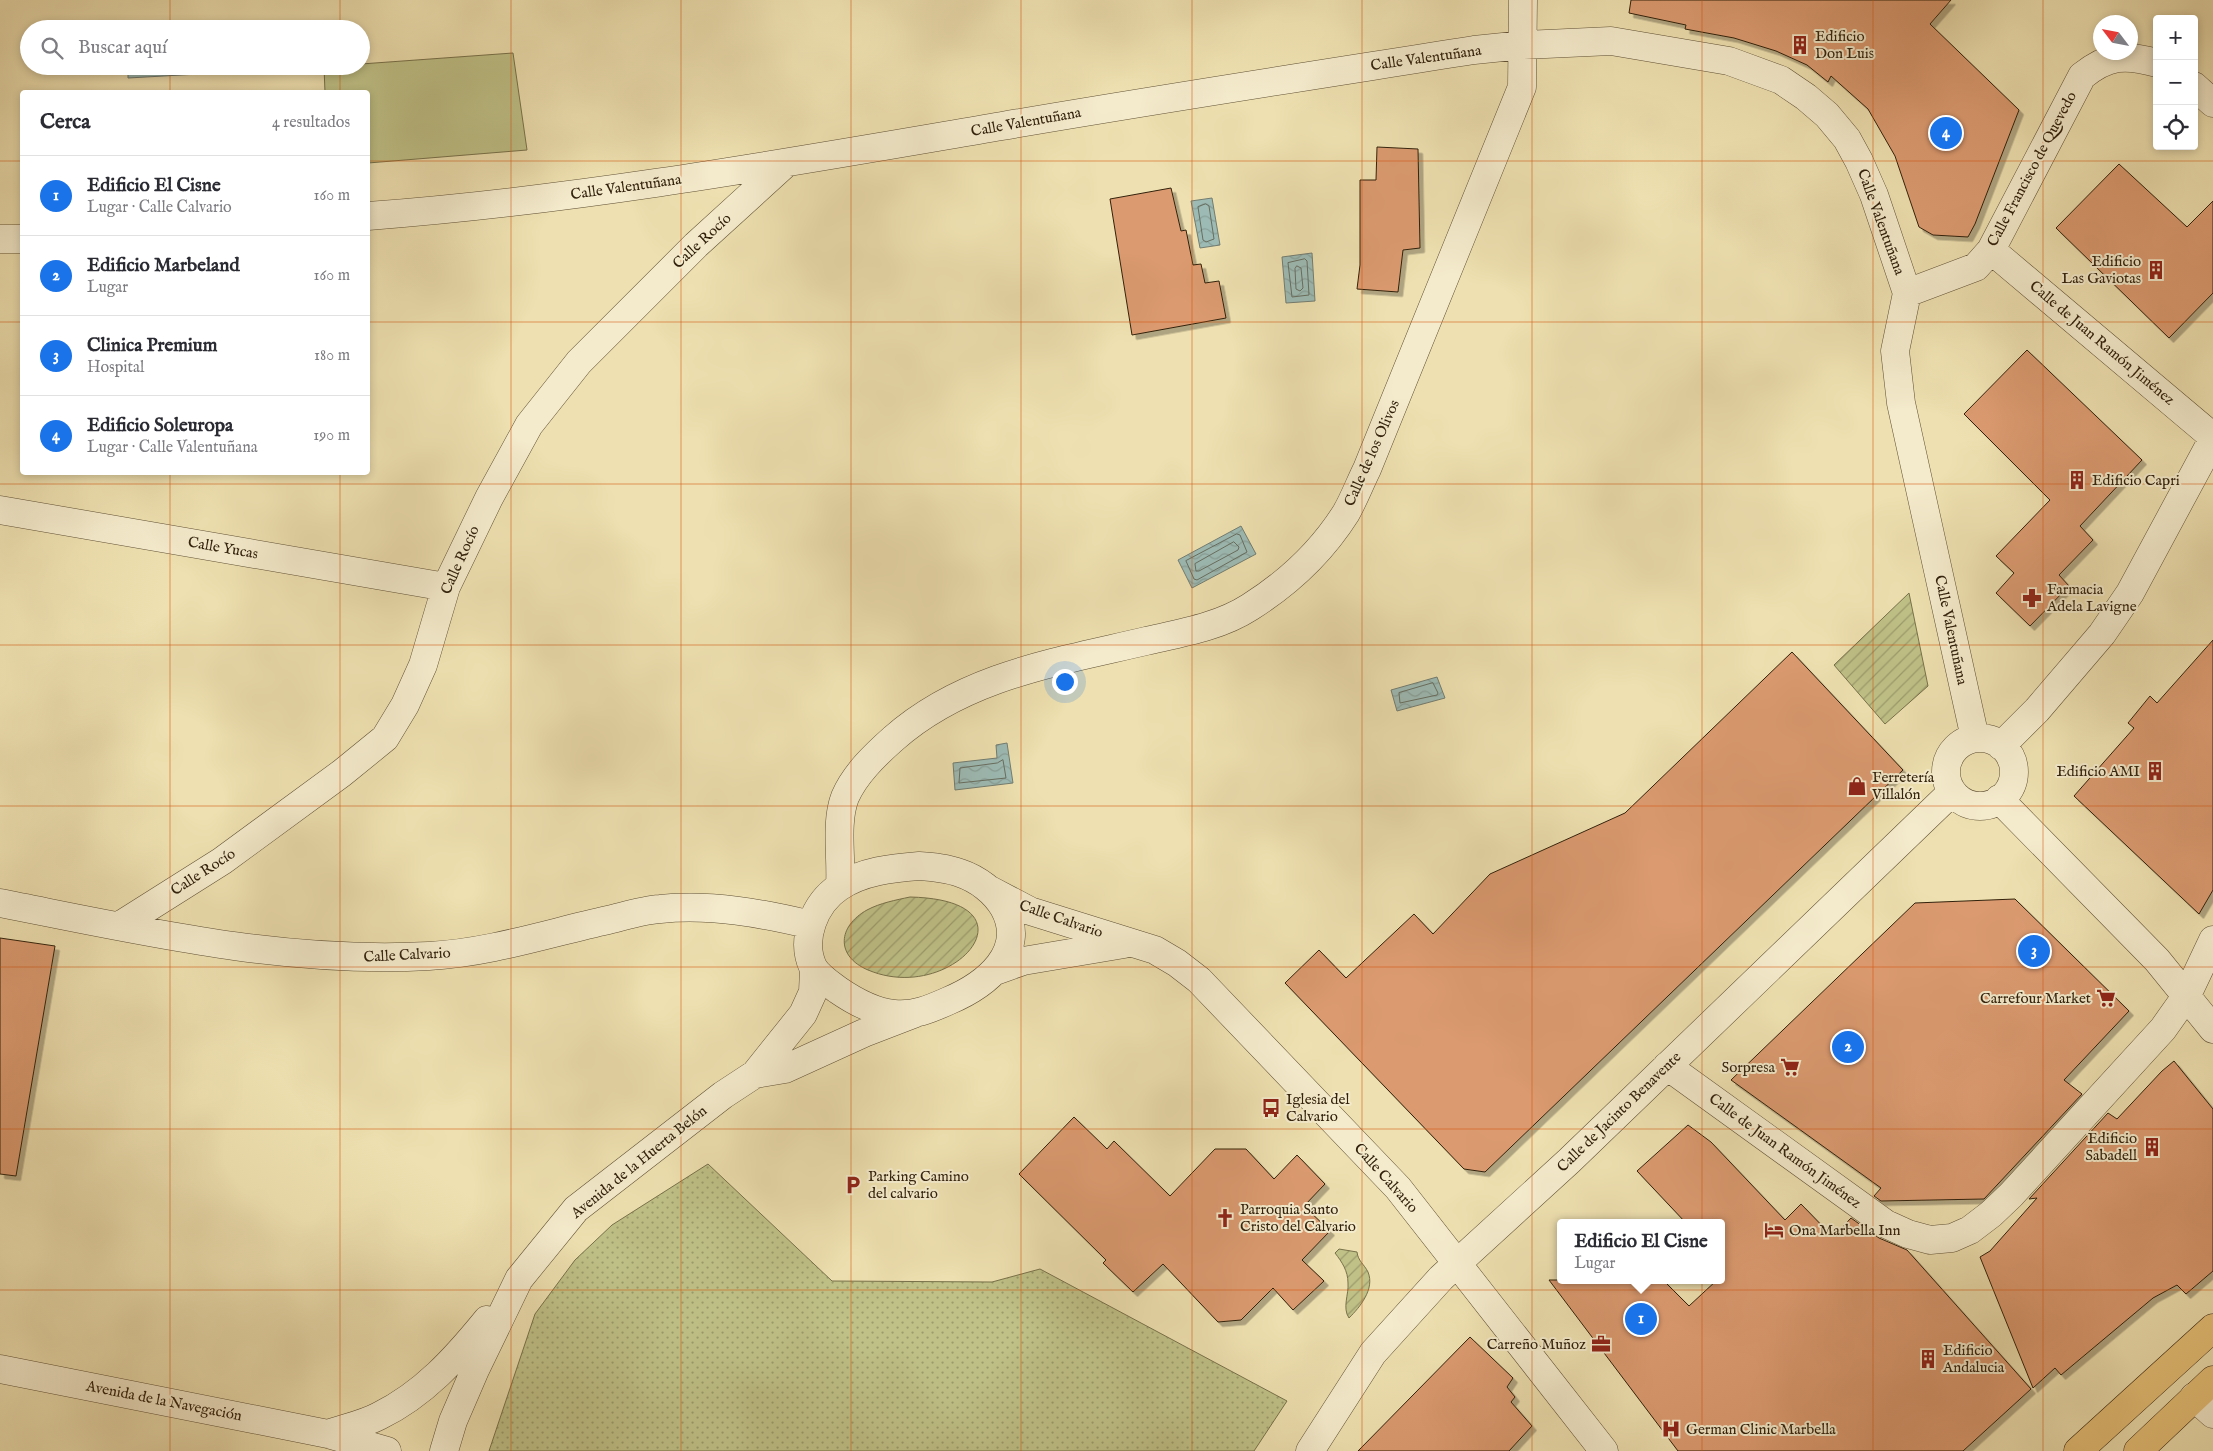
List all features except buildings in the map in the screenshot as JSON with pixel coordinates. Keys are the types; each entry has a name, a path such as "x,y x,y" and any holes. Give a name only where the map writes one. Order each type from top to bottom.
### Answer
{"main road":[{"path":"2078,1451 2213,1328"},
{"path":"2138,1451 2207,1397"}],"street":[{"name":"Calle de los Olivos","path":"840,886 842,811 845,798 852,783 876,754 905,728 972,687 1015,672 1211,626 1248,608 1289,579 1321,547 1346,512 1367,469 1522,87 1523,0"},
{"name":"Calle Valentuñana","path":"370,216 473,208 673,182 1160,98 1474,50 1523,45 1611,42 1729,61 1781,80 1827,115 1847,139 1874,195 1907,292 1895,351 1901,403 1975,738"},
{"name":"Calle Francisco de Quevedo","path":"1907,292 1976,267 1990,250 2082,76 2098,63 2118,58 2153,62"},
{"path":"2198,90 2213,103"},
{"name":"Calle Rocío","path":"119,926 222,861 342,773 385,738 405,705 423,665 446,587 489,498 528,425 579,362 689,252 786,163"},
{"path":"0,239 20,239"},
{"name":"Calle de Juan Ramón Jiménez","path":"1990,250 2213,438"},
{"path":"2002,746 2037,710 2106,627 2130,593 2213,438"},
{"name":"Calle Yucas","path":"0,510 446,587"},
{"path":"1975,738 1993,740 2002,746 2013,764 2011,786 1999,799 1987,805 1978,806 1960,800 1952,792 1947,781 1948,758 1954,748 1975,738"},
{"name":"Calle de Jacinto Benavente","path":"1310,1451 1373,1353 1441,1278 1569,1161 1952,792"},
{"path":"1999,799 2157,960 2213,1029"},
{"path":"919,866 960,873 990,890 1001,903 1012,923 1012,938 1006,955 995,971 958,997 916,1014 893,1014 864,1005 846,995 814,969 809,943 811,925 822,904 840,886 876,872 919,866"},
{"name":"Calle Calvario","path":"990,890 1030,911 1155,950 1177,963 1216,995 1301,1088 1398,1188 1458,1262 1604,1451"},
{"name":"Calle Calvario","path":"0,903 251,950 377,959 468,952 659,909 721,908 754,911 811,925"},
{"name":"Calle de Juan Ramón Jiménez","path":"1667,1066 1886,1224 1908,1234 1930,1240 1952,1238 1970,1230 2011,1195 2155,1038 2187,995 2213,940"},
{"name":"Calle Calvario","path":"995,971 1031,959 1133,943"},
{"name":"Avenida de la Huerta Belón","path":"444,1451 453,1421 475,1370 519,1280 576,1209 723,1095 755,1074 803,1014 813,992 814,969"},
{"name":"Avenida de la Huerta Belón","path":"755,1074 785,1069 864,1033 916,1014"},
{"name":"Avenida de la Navegación","path":"328,1434 378,1417 407,1401 461,1352 519,1280"},
{"name":"Avenida de la Navegación","path":"0,1369 328,1434 387,1451"}],"green space":[{"path":"513,53 527,150 370,163 370,90 325,90 324,75 370,75 370,63"},
{"path":"1909,593 1928,686 1885,724 1834,665"},
{"path":"910,897 950,902 972,915 978,931 971,948 954,964 929,974 900,977 868,970 857,964 850,957 844,941 850,924 867,910 888,902"},
{"path":"708,1164 832,1281 992,1282 1040,1269 1287,1401 1254,1451 489,1451 535,1314 575,1260 612,1225"},
{"path":"1339,1249 1357,1252 1370,1278 1370,1285 1365,1297 1358,1309 1349,1318 1346,1310 1348,1279 1342,1263 1335,1253"}],"water":[{"path":"128,75 181,75 128,78"},
{"path":"1212,198 1220,245 1200,248 1191,201"},
{"path":"1312,253 1315,301 1286,303 1282,257"},
{"path":"1241,526 1256,554 1192,588 1178,560"},
{"path":"1437,677 1445,698 1397,711 1391,690"},
{"path":"1007,743 1013,783 955,790 953,763 997,758 996,745"}],"place":[{"name":"Edificio Don Luis","path":"1800,45"},
{"name":"Edificio Soleuropa","path":"1946,133"},
{"name":"Edificio Las Gaviotas","path":"2156,270"},
{"name":"Edificio Capri","path":"2077,480"},
{"name":"Farmacia Adela Lavigne","path":"2032,598"},
{"name":"Edificio AMI","path":"2155,771"},
{"name":"Ferretería Villalón","path":"1857,786"},
{"name":"Clinica Premium","path":"2034,951"},
{"name":"Carrefour Market","path":"2106,998"},
{"name":"Edificio Marbeland","path":"1848,1047"},
{"name":"Sorpresa","path":"1790,1067"},
{"name":"Iglesia del Calvario","path":"1271,1108"},
{"name":"Edificio Sabadell","path":"2152,1147"},
{"name":"Parking Camino del calvario","path":"853,1185"},
{"name":"Parroquia Santo Cristo del Calvario","path":"1225,1218"},
{"name":"Ona Marbella Inn","path":"1774,1230"},
{"name":"Edificio El Cisne","path":"1641,1319"},
{"name":"Carreño Muñoz","path":"1601,1344"},
{"name":"Edificio Andalucia","path":"1928,1359"},
{"name":"German Clinic Marbella","path":"1671,1429"}]}
